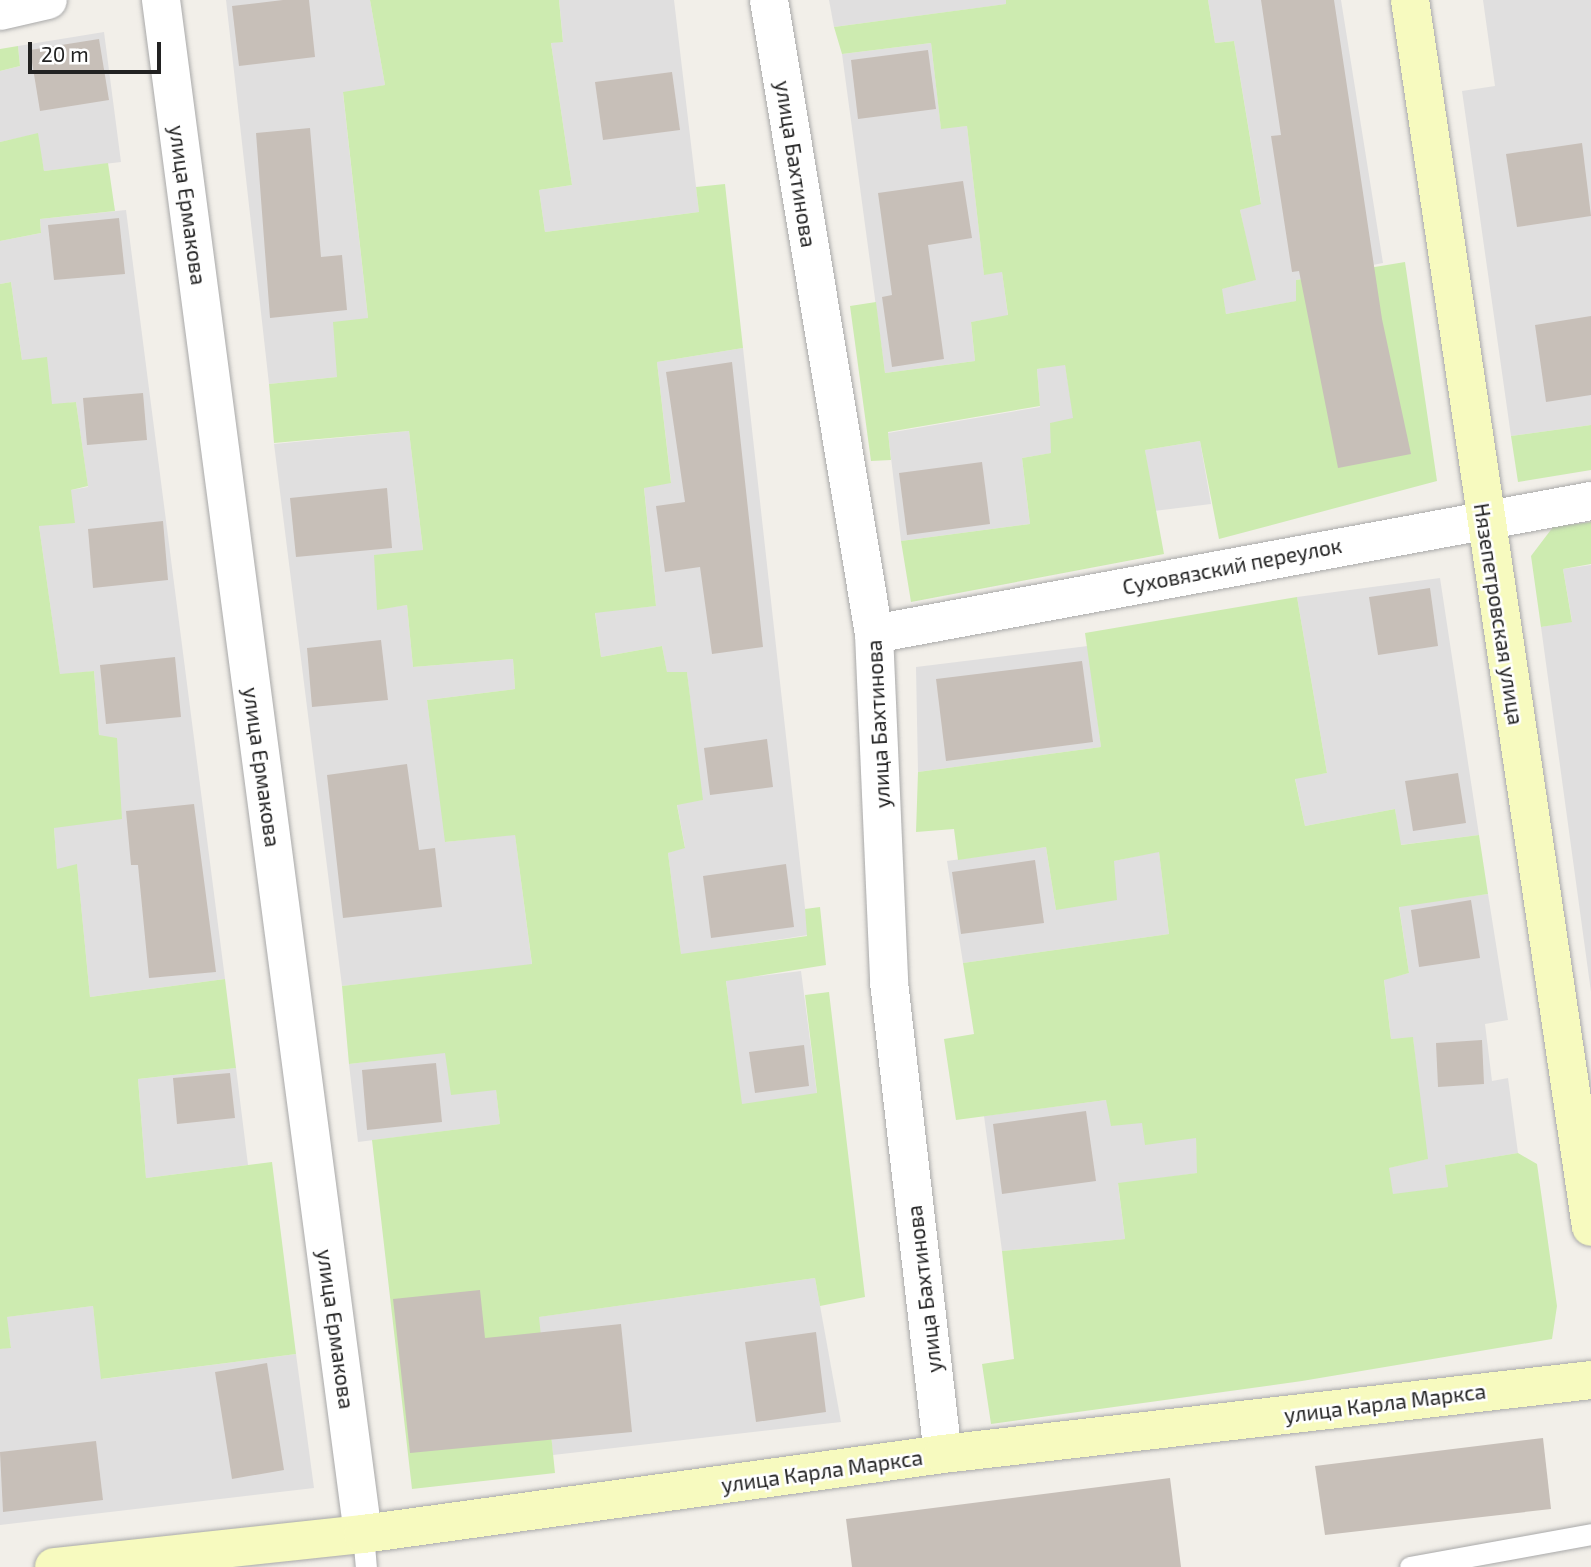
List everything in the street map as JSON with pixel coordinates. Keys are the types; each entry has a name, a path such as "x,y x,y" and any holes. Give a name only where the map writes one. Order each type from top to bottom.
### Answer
{"street":[{"path":"0,11 48,0"},
{"name":"улица Ермакова","path":"161,0 365,1551"},
{"name":"улица Бахтинова","path":"769,0 874,634 889,982 943,1454"},
{"name":"Нязепетровская улица","path":"1410,0 1484,518 1586,1161 1591,1227"},
{"name":"Суховязский переулок","path":"874,634 1484,518 1591,501"},
{"name":"улица Карла Маркса","path":"54,1567 365,1551 943,1454 1591,1380"}],"lane":[{"path":"1410,1567 1591,1534"}],"shaded area":[{"path":"226,0 370,0 385,85 343,93 368,318 337,377 269,384"},
{"path":"559,0 674,0 699,212 545,232 539,190 572,185 551,43 563,41"},
{"path":"829,0 1006,0 1007,4 834,27"},
{"path":"1208,0 1341,0 1383,263 1296,280 1297,301 1226,314 1221,289 1255,280 1240,210 1261,203 1234,41 1215,43"},
{"path":"1483,0 1591,0 1591,425 1511,436 1462,91 1495,86"},
{"path":"104,32 121,162 44,171 37,134 0,142 0,71 20,66 18,46"},
{"path":"931,43 941,128 967,126 984,274 1002,271 1008,316 971,322 975,361 885,373 842,54"},
{"path":"126,210 225,979 90,997 77,865 57,870 54,828 99,735 94,671 60,675 39,526 71,490 88,487 76,402 52,405 22,360 11,282 0,284 0,241 41,233 40,219"},
{"path":"743,348 808,935 681,955 668,853 685,847 677,804 702,800 687,672 667,673 662,646 601,657 595,612 656,606 644,487 671,482 657,362"},
{"path":"1065,364 1074,419 1052,453 1022,458 1030,524 901,541 888,433 1040,407 1037,369"},
{"path":"409,431 423,550 377,609 407,605 413,667 513,659 515,689 427,700 446,842 515,834 532,965 342,986 274,444"},
{"path":"1200,441 1211,504 1154,511 1145,450"},
{"path":"1591,565 1591,992 1541,627 1572,621 1563,569"},
{"path":"1440,578 1479,835 1400,845 1395,809 1305,826 1295,778 1327,773 1297,597"},
{"path":"1088,646 1101,747 918,772 916,667"},
{"path":"1046,847 1056,910 1114,861 1159,851 1169,934 963,963 947,861"},
{"path":"1488,894 1508,1020 1485,1024 1492,1081 1508,1078 1518,1153 1446,1165 1448,1187 1393,1195 1388,1168 1427,1159 1413,1038 1391,1039 1384,979 1409,973 1399,906"},
{"path":"801,971 817,1094 741,1105 726,980"},
{"path":"445,1052 496,1089 500,1124 358,1142 349,1064"},
{"path":"236,1068 248,1165 146,1178 138,1079"},
{"path":"1106,1100 1142,1123 1196,1138 1198,1173 1118,1184 1125,1239 1002,1251 984,1116"},
{"path":"815,1278 841,1422 553,1455 538,1317"},
{"path":"93,1306 102,1379 296,1354 314,1488 0,1525 0,1349 11,1347 6,1317"}],"green space":[{"path":"370,0 559,0 563,42 551,43 572,185 539,190 545,232 699,212 696,187 725,184 743,348 657,362 671,483 644,488 656,606 595,613 601,657 662,646 667,672 687,672 703,800 677,805 685,848 668,853 681,954 807,936 805,909 820,907 826,965 726,981 742,1104 817,1093 805,995 829,992 865,1297 820,1306 815,1278 539,1317 555,1473 412,1489 372,1140 500,1124 496,1090 451,1095 445,1053 349,1064 342,986 532,964 515,835 445,842 427,700 515,689 513,659 413,667 407,605 377,610 374,555 423,550 409,431 274,443 269,384 337,377 333,322 368,318 343,92 385,85"},
{"path":"1006,0 1208,0 1215,43 1234,41 1261,204 1240,210 1256,280 1222,289 1226,314 1296,301 1296,280 1405,262 1437,481 1219,539 1200,441 1145,450 1164,554 911,602 901,541 1030,524 1022,458 1051,453 1050,423 1073,418 1065,365 1037,369 1040,406 888,432 891,460 871,461 850,306 876,302 885,373 975,361 971,322 1008,315 1002,272 984,275 967,126 941,129 931,43 842,54 834,27 1006,4"},
{"path":"18,46 20,66 0,71 0,49"},
{"path":"38,133 44,171 108,163 115,211 40,219 41,233 0,241 0,142"},
{"path":"11,282 22,360 47,357 52,404 76,402 88,486 71,490 75,523 39,526 60,674 94,671 99,735 117,738 122,819 54,828 57,869 77,864 90,997 225,979 236,1068 138,1079 146,1178 272,1162 296,1354 101,1379 93,1306 7,1317 11,1348 0,1349 0,284"},
{"path":"1591,425 1591,470 1518,482 1511,436"},
{"path":"1591,522 1591,564 1563,569 1572,622 1541,627 1531,556 1553,527"},
{"path":"1297,597 1327,773 1295,779 1305,826 1395,809 1401,845 1479,835 1488,894 1399,907 1409,973 1384,980 1391,1039 1413,1037 1428,1159 1389,1168 1393,1194 1448,1187 1445,1165 1518,1153 1537,1164 1557,1306 1552,1339 1302,1381 991,1424 982,1364 1014,1359 1002,1251 1125,1239 1118,1183 1197,1173 1196,1138 1145,1145 1142,1123 1111,1126 1106,1100 956,1120 944,1039 974,1034 963,963 1169,934 1159,852 1114,861 1117,900 1056,910 1046,847 958,860 954,829 916,832 918,772 1101,747 1085,633"}],"building":[{"path":"309,0 315,57 239,66 232,6"},
{"path":"1261,0 1334,0 1382,319 1411,454 1338,468 1299,271 1292,272 1271,136 1281,135"},
{"path":"99,39 109,100 40,111 30,50"},
{"path":"928,50 936,109 858,119 851,60"},
{"path":"672,72 680,130 603,140 595,82"},
{"path":"310,128 321,257 342,255 347,310 270,318 256,133"},
{"path":"1582,143 1591,216 1517,227 1506,154"},
{"path":"963,181 972,238 928,245 944,359 892,367 882,297 892,295 878,193"},
{"path":"119,218 125,274 54,280 48,225"},
{"path":"1591,316 1591,395 1546,402 1535,325"},
{"path":"732,362 763,647 712,654 700,567 665,572 656,506 685,502 666,372"},
{"path":"143,393 147,440 87,445 83,398"},
{"path":"982,462 990,524 907,535 899,473"},
{"path":"387,488 392,548 296,557 290,498"},
{"path":"163,521 168,580 93,588 88,529"},
{"path":"1430,588 1438,646 1378,655 1369,597"},
{"path":"381,640 388,700 312,707 307,648"},
{"path":"175,657 181,717 106,724 100,665"},
{"path":"1082,661 1093,742 946,761 936,679"},
{"path":"767,739 773,787 710,795 704,748"},
{"path":"407,764 419,850 435,848 442,907 343,918 327,775"},
{"path":"1458,773 1466,823 1413,831 1405,781"},
{"path":"194,804 216,972 149,978 138,865 131,865 126,811"},
{"path":"1035,860 1044,923 961,934 952,872"},
{"path":"786,864 794,927 711,938 703,876"},
{"path":"1471,900 1480,958 1419,967 1411,910"},
{"path":"1482,1040 1484,1084 1438,1087 1436,1043"},
{"path":"804,1045 809,1086 755,1093 749,1052"},
{"path":"436,1063 442,1122 367,1130 362,1070"},
{"path":"230,1073 235,1118 177,1124 173,1078"},
{"path":"1086,1111 1096,1181 1002,1194 993,1124"},
{"path":"480,1290 485,1338 621,1324 632,1432 410,1453 393,1299"},
{"path":"816,1332 826,1412 756,1422 745,1342"},
{"path":"267,1363 284,1470 232,1479 215,1372"},
{"path":"1543,1438 1551,1509 1325,1535 1315,1466"},
{"path":"96,1441 103,1500 3,1512 0,1452"},
{"path":"1170,1478 1181,1567 852,1567 846,1519"}]}
